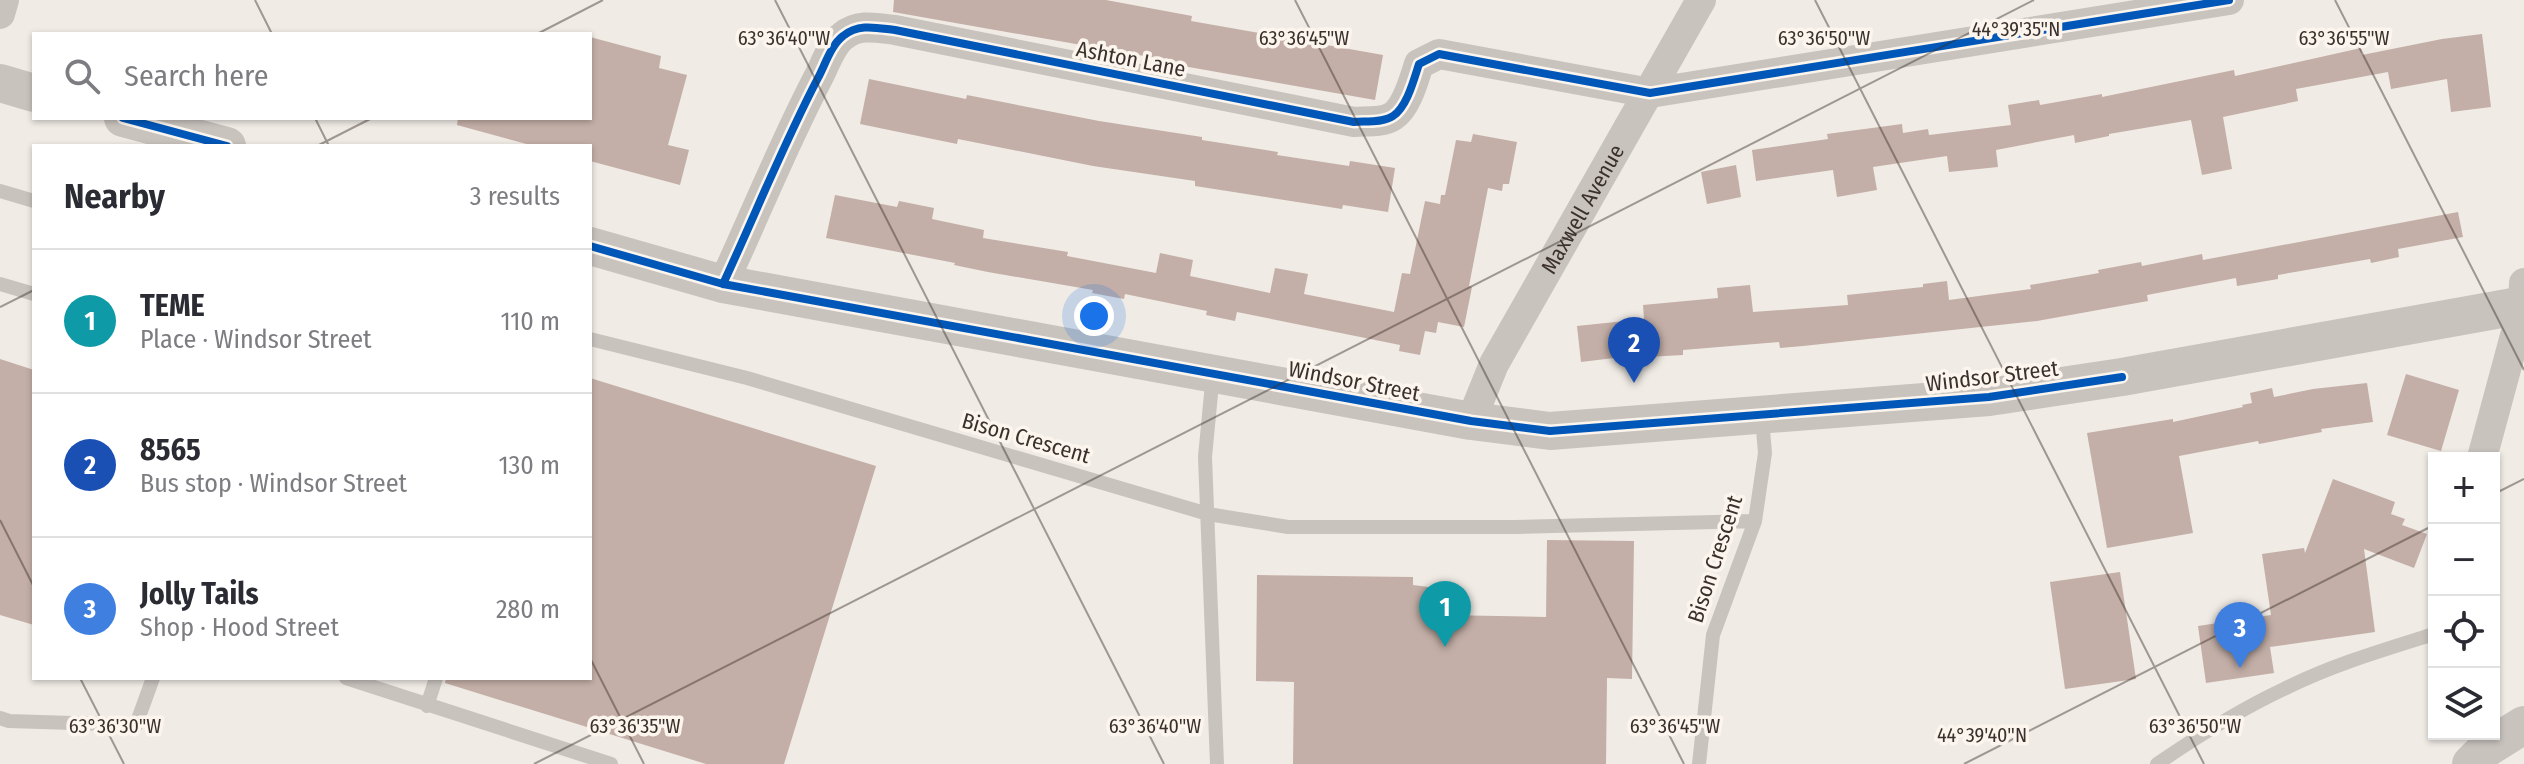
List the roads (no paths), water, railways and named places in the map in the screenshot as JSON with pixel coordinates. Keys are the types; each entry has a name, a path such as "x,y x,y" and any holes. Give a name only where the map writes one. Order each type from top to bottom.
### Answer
{"street":[{"path":"0,14 4,0"},
{"name":"Maxwell Avenue","path":"1471,421 1494,364 1701,0"},
{"path":"1650,93 2229,0"},
{"name":"Ashton Lane","path":"723,284 829,57 839,39 851,30 866,26 1354,122 1393,116 1408,96 1419,64 1439,54 1650,93"},
{"path":"0,83 32,92"},
{"path":"130,120 220,144"},
{"name":"Windsor Street","path":"592,247 723,284 1471,421 1550,431 1989,397 2122,377 2524,298"},
{"path":"2484,452 2524,298"},
{"path":"2478,749 2524,725"}],"lane":[{"path":"0,191 32,200"},
{"path":"0,284 32,293"},
{"name":"Bison Crescent","path":"592,339 747,378 1208,514 1288,527 1515,527 1755,521"},
{"path":"1213,373 1205,457 1217,764"},
{"name":"Bison Crescent","path":"1699,764 1713,635 1755,521 1765,453 1761,416"},
{"path":"2157,764 2205,731 2285,688 2428,636"},
{"path":"0,718 9,721 136,725 152,680"},
{"path":"352,680 611,764"},
{"path":"427,706 435,680"}],"place":[{"name":"8565","path":"1634,383"},
{"name":"TEME","path":"1445,647"},
{"name":"Jolly Tails","path":"2240,668"}]}
